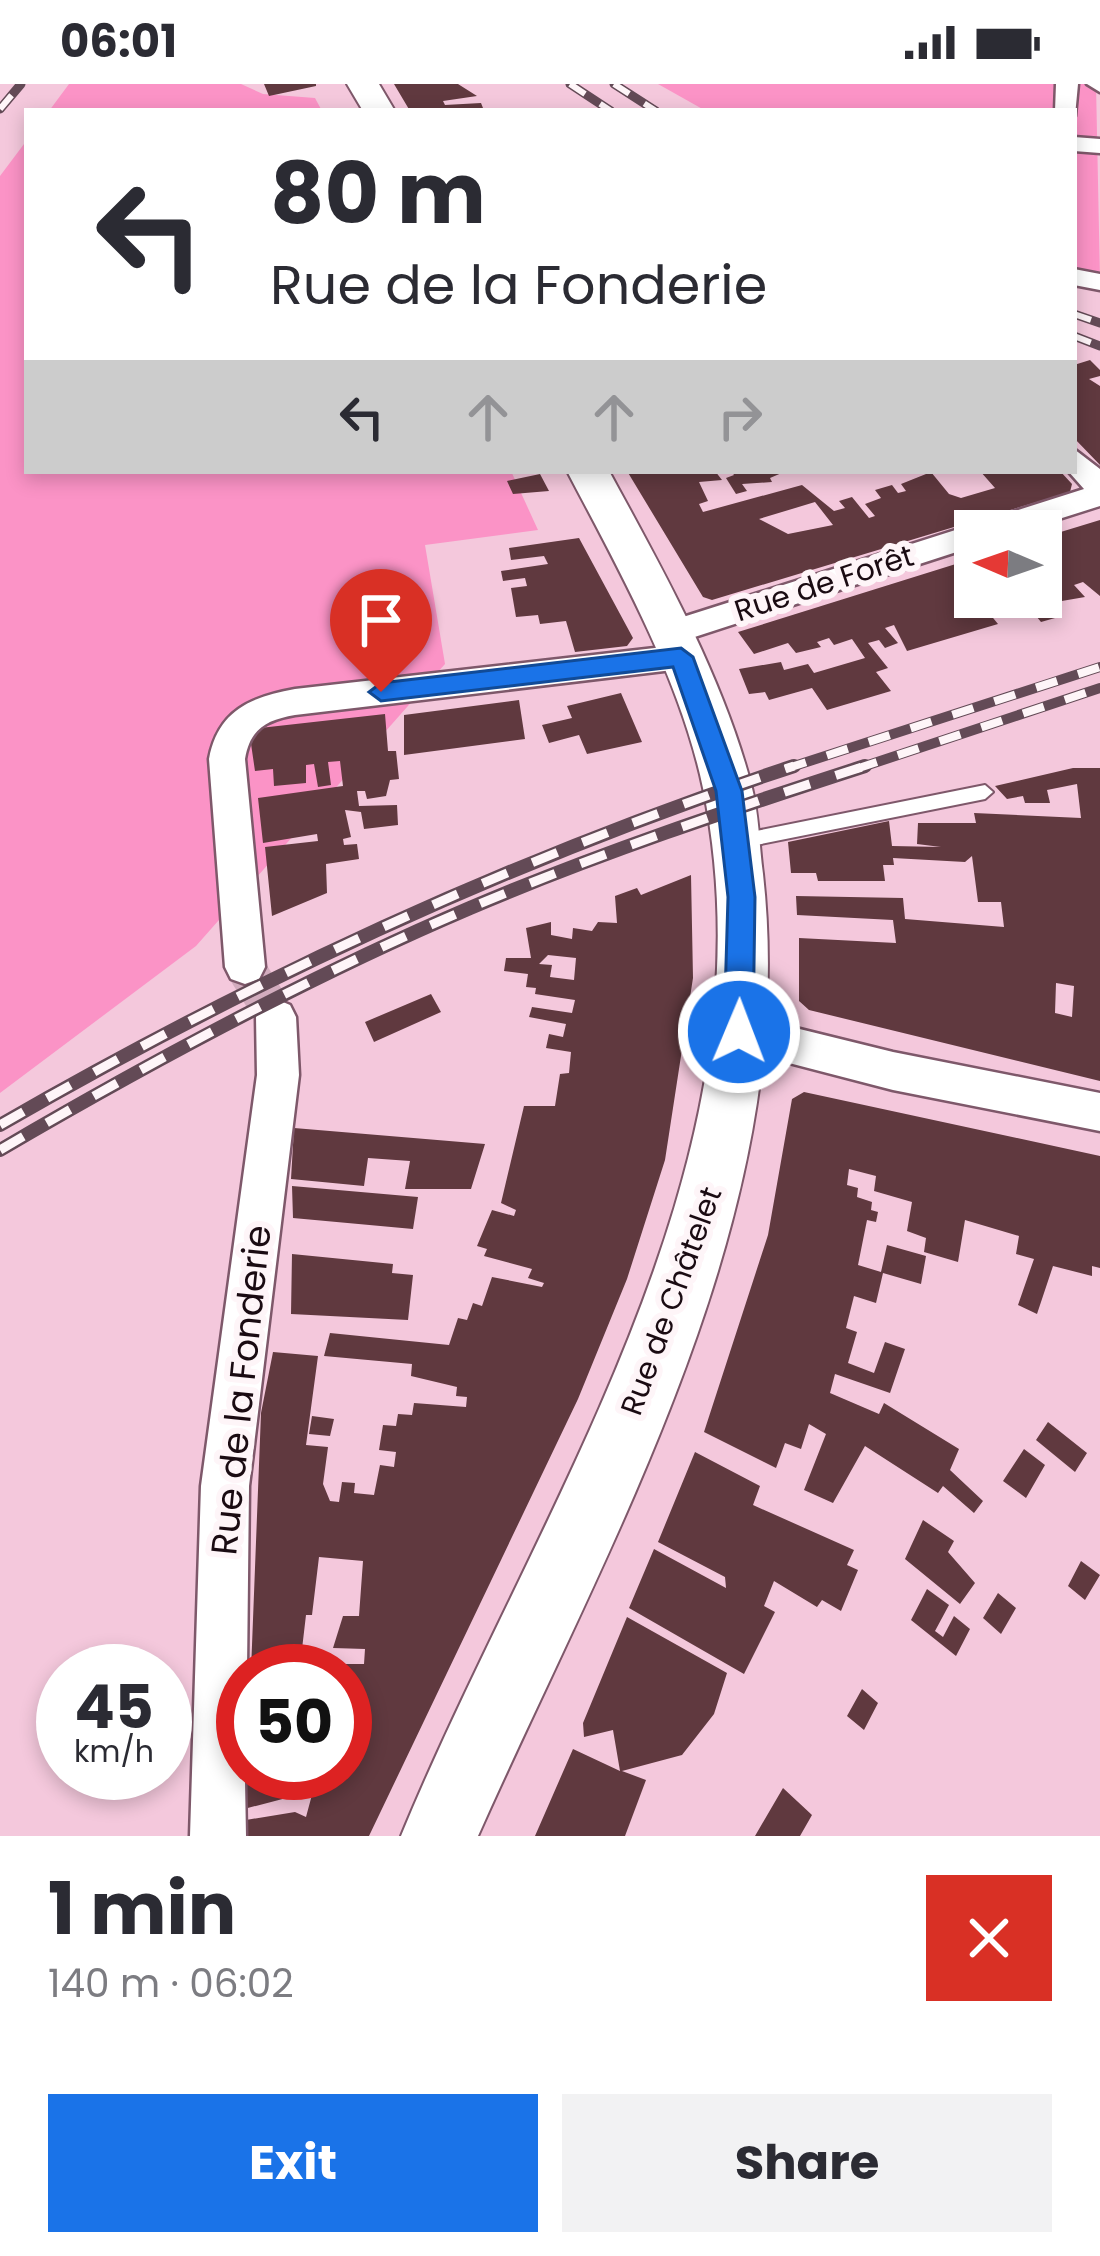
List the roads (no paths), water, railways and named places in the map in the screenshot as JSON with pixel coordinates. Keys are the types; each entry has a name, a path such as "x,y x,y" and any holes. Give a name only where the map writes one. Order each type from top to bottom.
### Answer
{"main road":[{"name":"Rue de Châtelet","path":"439,1836 649,1377 710,1205 739,1032 741,897 729,791 677,644 590,474"}],"street":[{"path":"1046,510 1100,491 1077,463"},
{"name":"Rue de Forêt","path":"677,644 954,543"},
{"path":"245,967 226,759 229,739 242,719 263,707 677,644"},
{"name":"Rue de la Fonderie","path":"218,1836 225,1486 278,1075 276,1017"},
{"path":"739,1032 893,1071 1100,1112"}],"lane":[{"path":"735,843 985,792"}],"tunnel":[{"path":"245,967 276,1017"}],"railway":[{"path":"0,109 21,84"},
{"path":"570,84 606,108"},
{"path":"614,84 651,108"},
{"path":"1077,315 1100,323"},
{"path":"1077,337 1100,346"},
{"path":"790,767 1100,667"},
{"path":"856,769 1100,688"},
{"path":"790,767 794,766"},
{"path":"0,1150 231,1021 410,935 617,850 865,766"},
{"path":"0,1125 192,1020 388,925 588,840 790,767"},
{"path":"785,769 790,767"}]}
